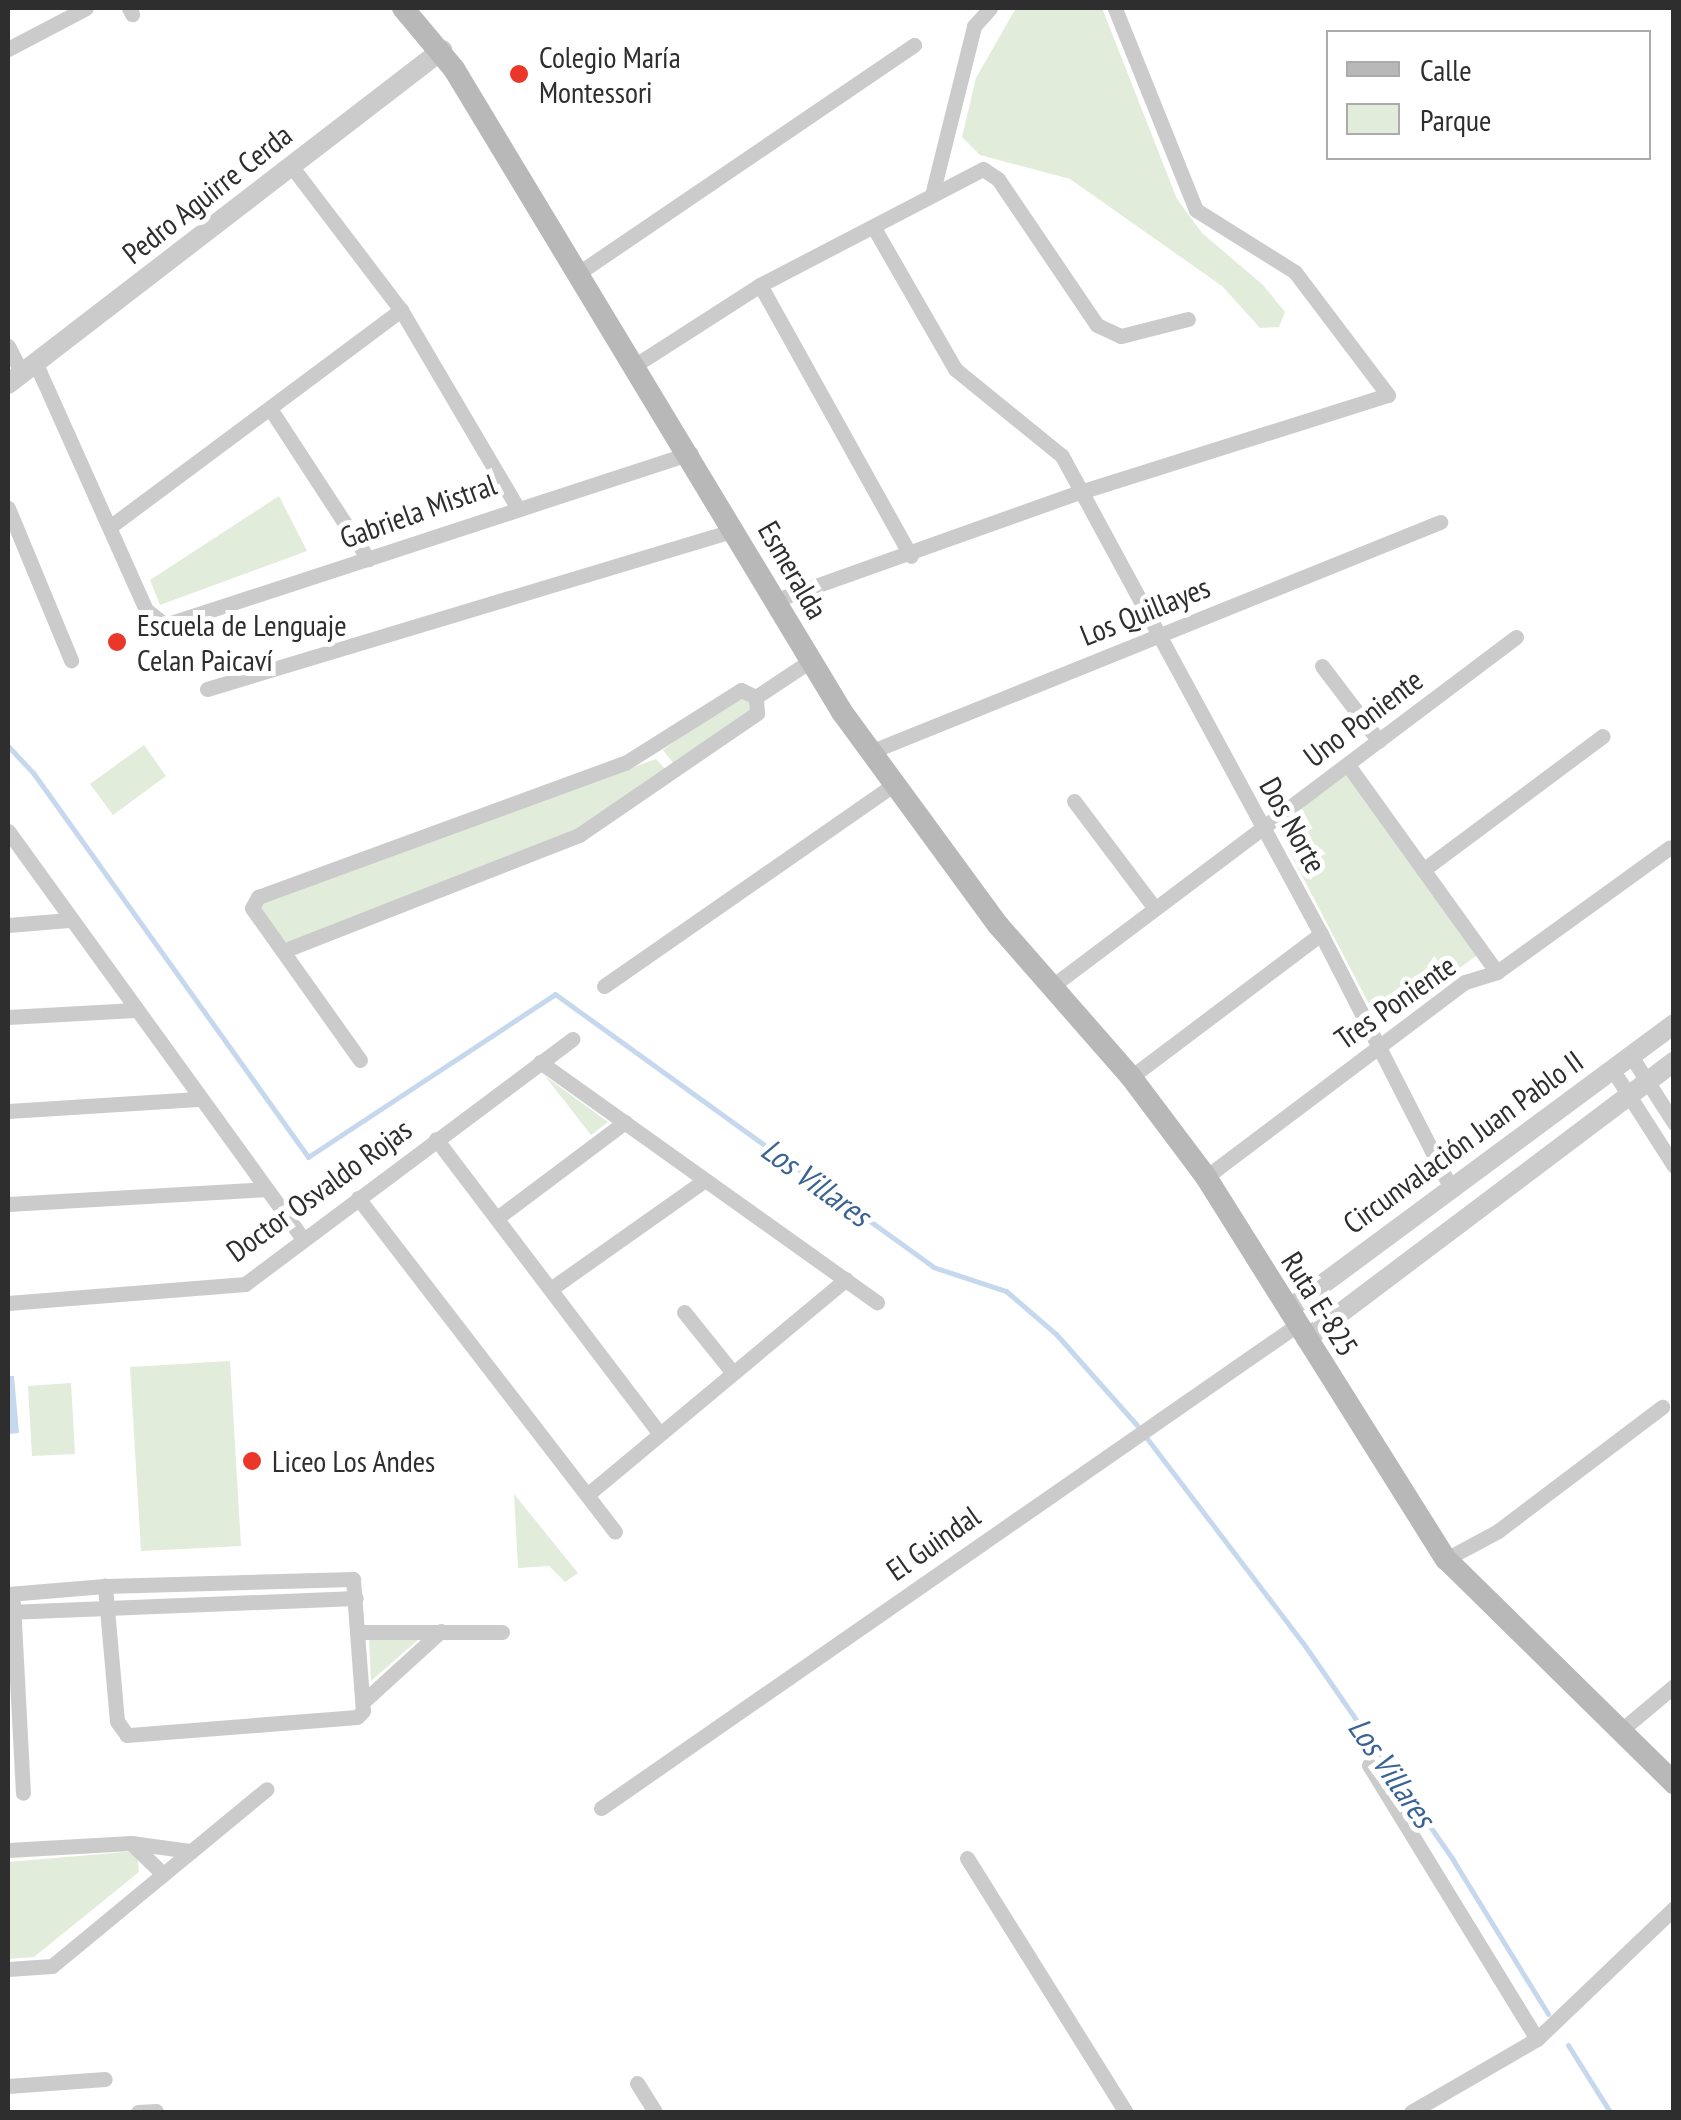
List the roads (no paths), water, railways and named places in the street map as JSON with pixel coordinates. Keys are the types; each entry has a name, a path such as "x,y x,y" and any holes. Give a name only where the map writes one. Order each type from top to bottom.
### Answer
{"main road":[{"name":"Esmeralda","path":"403,8 442,50 691,452 810,661 870,752 1052,986 1132,1077 1174,1132"},
{"name":"Ruta E-825","path":"1174,1132 1446,1559"},
{"path":"1446,1559 1674,1783"}],"street":[{"path":"8,49 86,8"},
{"path":"966,8 974,26"},
{"path":"932,195 974,26 990,8"},
{"path":"776,600 912,556 1077,493 1388,395 1294,272 1196,210 1114,8"},
{"path":"580,272 914,45"},
{"name":"Pedro Aguirre Cerda","path":"22,374 442,50"},
{"path":"292,167 400,310 516,506"},
{"path":"637,364 760,285 932,195 989,171 1098,325 1121,336 1188,319"},
{"name":"Dos Norte","path":"874,228 954,369 1057,449 1077,493 1321,934 1451,1188"},
{"path":"760,285 912,556"},
{"path":"8,346 110,526 272,410 400,310"},
{"path":"272,410 368,559"},
{"name":"Gabriela Mistral","path":"110,526 146,610 165,625 516,506 691,452"},
{"path":"8,508 71,660"},
{"name":"Los Quillayes","path":"870,752 1440,522"},
{"path":"207,690 735,530"},
{"name":"Uno Poniente","path":"1052,986 1516,637"},
{"path":"756,697 810,661"},
{"path":"1322,666 1379,741"},
{"path":"360,1060 252,908 258,897 658,748 741,690 756,697"},
{"path":"283,951 579,835 756,713 756,697"},
{"path":"1423,870 1603,736"},
{"path":"658,748 674,770"},
{"path":"1348,765 1497,972"},
{"path":"604,986 893,785"},
{"path":"1074,801 1154,908"},
{"path":"8,831 198,1099 303,1239"},
{"name":"Tres Poniente","path":"1206,1177 1378,1044 1466,982 1497,972 1670,847"},
{"path":"8,925 69,920"},
{"path":"1132,1077 1321,934"},
{"path":"8,1017 135,1010"},
{"name":"Circunvalación Juan Pablo II","path":"1297,1324 1451,1188 1674,1024"},
{"name":"Doctor Osvaldo Rojas","path":"8,1303 245,1284 572,1039"},
{"path":"1631,1056 1674,1123"},
{"path":"540,1062 877,1302"},
{"name":"Circunvalación Juan Pablo II","path":"1297,1324 1674,1062"},
{"path":"1612,1070 1674,1166"},
{"path":"8,1110 198,1099"},
{"path":"497,1218 625,1122"},
{"path":"436,1139 660,1434"},
{"path":"552,1288 705,1180"},
{"path":"8,1204 266,1189"},
{"path":"358,1198 615,1532"},
{"path":"587,1495 846,1280"},
{"path":"684,1312 734,1374"},
{"name":"El Guindal","path":"602,1808 1150,1420 1297,1324"},
{"path":"1446,1559 1498,1531 1662,1407"},
{"path":"23,1793 15,1738 10,1594 105,1586 353,1579 364,1701"},
{"path":"105,1586 117,1720 130,1736 357,1718 364,1701 441,1632"},
{"path":"10,1612 356,1598"},
{"path":"358,1632 502,1632"},
{"path":"1619,1732 1674,1686"},
{"path":"1369,1765 1537,2039"},
{"path":"8,1968 52,1966 266,1789"},
{"path":"8,1850 131,1843 191,1851"},
{"path":"131,1843 163,1874"},
{"path":"968,1858 1126,2112"},
{"path":"1411,2112 1537,2039 1674,1908"},
{"path":"8,2086 105,2079"},
{"path":"637,2083 655,2112"},
{"path":"138,2112 156,2112"}],"water":[{"path":"8,1376 14,1376 19,1433 8,1434"}],"waterway":[{"name":"Los Villares","path":"8,746 34,774 308,1157 555,994 933,1267 1006,1291 1056,1334 1136,1424 1303,1643 1453,1860 1548,2014"},
{"path":"1568,2045 1610,2112"}],"place":[{"name":"Colegio María Montessori","path":"519,74"},
{"name":"Escuela de Lenguaje Celan Paicaví","path":"117,642"},
{"name":"Liceo Los Andes","path":"252,1461"}]}
